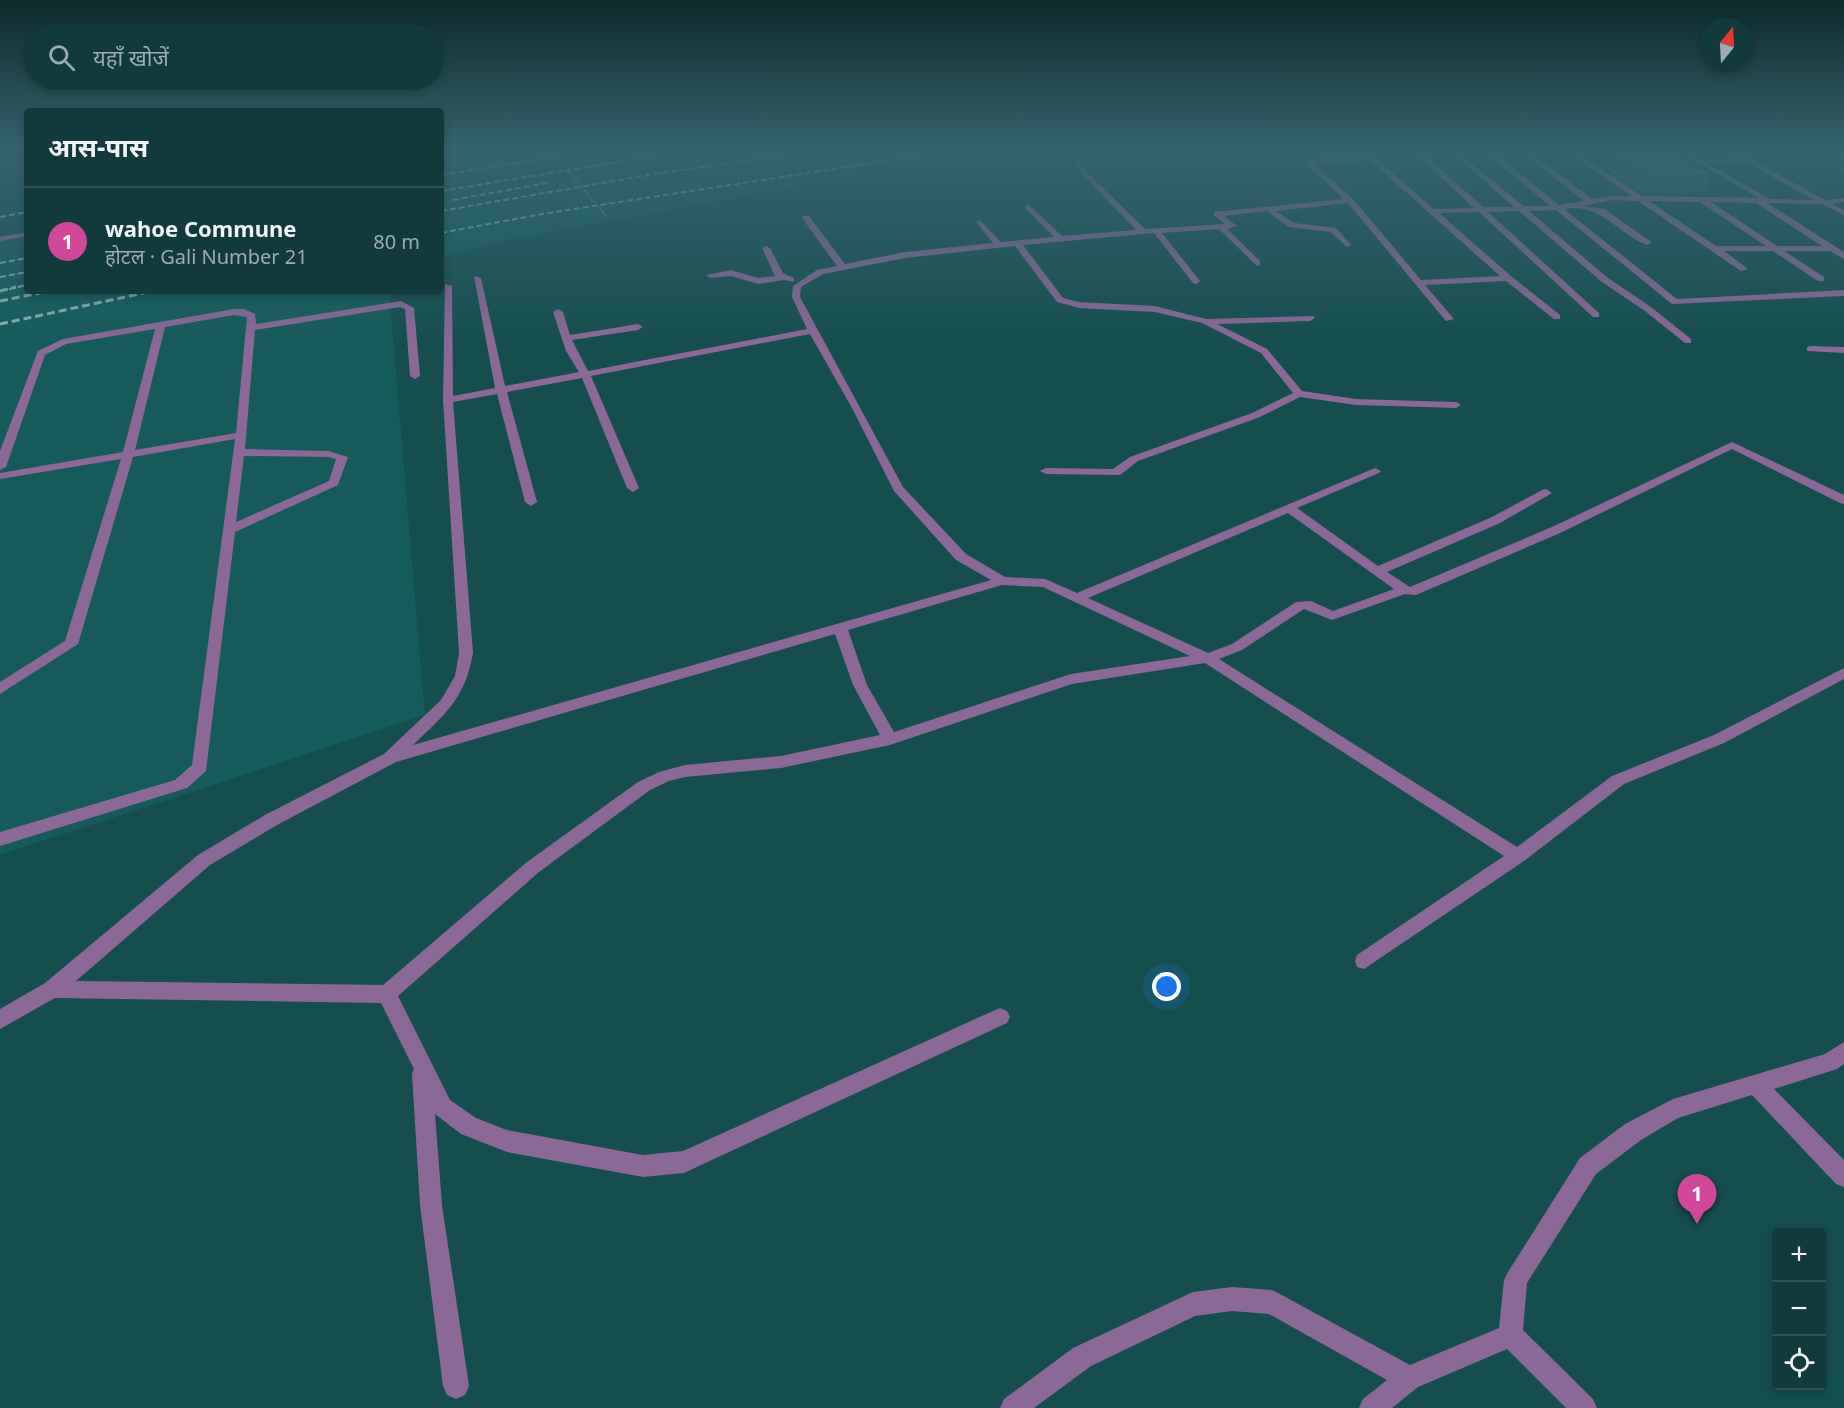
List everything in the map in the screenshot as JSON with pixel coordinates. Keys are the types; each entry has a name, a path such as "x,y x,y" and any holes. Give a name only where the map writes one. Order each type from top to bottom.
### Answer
{"street":[{"path":"1037,215 1060,238"},
{"path":"1131,215 1196,281"},
{"path":"1002,581 961,557 898,488 796,297 797,286 820,272 905,255 1060,238 1233,226 1218,215"},
{"path":"1277,215 1292,225 1333,230 1347,245"},
{"path":"1362,215 1449,319"},
{"path":"1437,215 1508,278 1557,317"},
{"path":"1486,215 1596,315"},
{"path":"1530,215 1605,280 1648,309 1688,341"},
{"path":"1564,215 1675,302 1844,293"},
{"path":"1606,215 1647,243"},
{"path":"1664,215 1744,269"},
{"path":"1724,215 1821,279"},
{"path":"1780,215 1844,256"},
{"path":"806,218 843,268"},
{"path":"980,222 999,245"},
{"path":"1221,227 1257,263"},
{"path":"1017,243 1060,300 1079,305 1155,309 1205,321 1264,351 1299,394"},
{"path":"766,248 782,278"},
{"path":"1714,249 1833,249"},
{"path":"710,274 731,273 758,281 782,278 802,282"},
{"path":"477,278 501,390 531,502"},
{"path":"1419,283 1508,278"},
{"path":"390,758 446,704 462,676 466,653 448,400 448,286"},
{"path":"251,328 401,304 409,308 415,376"},
{"path":"0,467 41,353 63,342 161,324 244,312 252,316 241,435 200,767 181,784 0,839"},
{"path":"558,312 571,351 585,374 633,488"},
{"path":"1205,321 1310,318"},
{"path":"0,689 71,644 128,456 161,324"},
{"path":"567,338 638,327"},
{"path":"448,400 813,331"},
{"path":"1810,349 1844,350"},
{"path":"1046,471 1116,473 1134,459 1256,415 1299,394 1356,402 1456,405"},
{"path":"0,476 241,435"},
{"path":"1289,508 1404,590 1414,592 1545,534 1732,446 1844,500"},
{"path":"229,530 334,483 342,457 328,454 239,452"},
{"path":"1076,598 1375,471"},
{"path":"1377,571 1496,520 1546,493"},
{"path":"0,1020 52,989 204,860 271,820 390,758 1002,581 1044,584 1206,658 1518,856"},
{"path":"52,989 387,993 534,867 644,786 665,776 685,771 781,762 890,739 1071,679 1206,658 1237,647 1301,605 1311,605 1332,616 1404,590"},
{"path":"840,628 860,685 890,739"},
{"path":"1364,961 1518,856 1618,780 1719,739 1844,673"},
{"path":"387,993 443,1107 469,1126 507,1141 643,1166 664,1166 684,1162 1000,1017"},
{"path":"1510,1335 1516,1280 1588,1166 1633,1132 1673,1109 1830,1062 1844,1052"},
{"path":"422,1064 431,1205 456,1386"},
{"path":"1756,1085 1844,1176"},
{"path":"1013,1408 1082,1357 1193,1304 1232,1299 1272,1302 1409,1378"},
{"path":"1372,1408 1409,1378 1510,1335"},
{"path":"1510,1335 1584,1408"}],"lane":[{"path":"0,239 24,235"}],"shaded area":[{"path":"444,215 644,215 514,239 444,256"},
{"path":"24,235 24,294 389,294 425,715 0,855 0,239"}],"railway":[{"path":"0,217 12,215"},
{"path":"444,232 538,215"},
{"path":"0,263 24,259"},
{"path":"0,277 24,273"},
{"path":"9,289 24,286"},
{"path":"0,291 16,287"},
{"path":"0,301 35,294"},
{"path":"0,324 139,294"}],"place":[{"name":"wahoe Commune","path":"1697,1224"}]}
